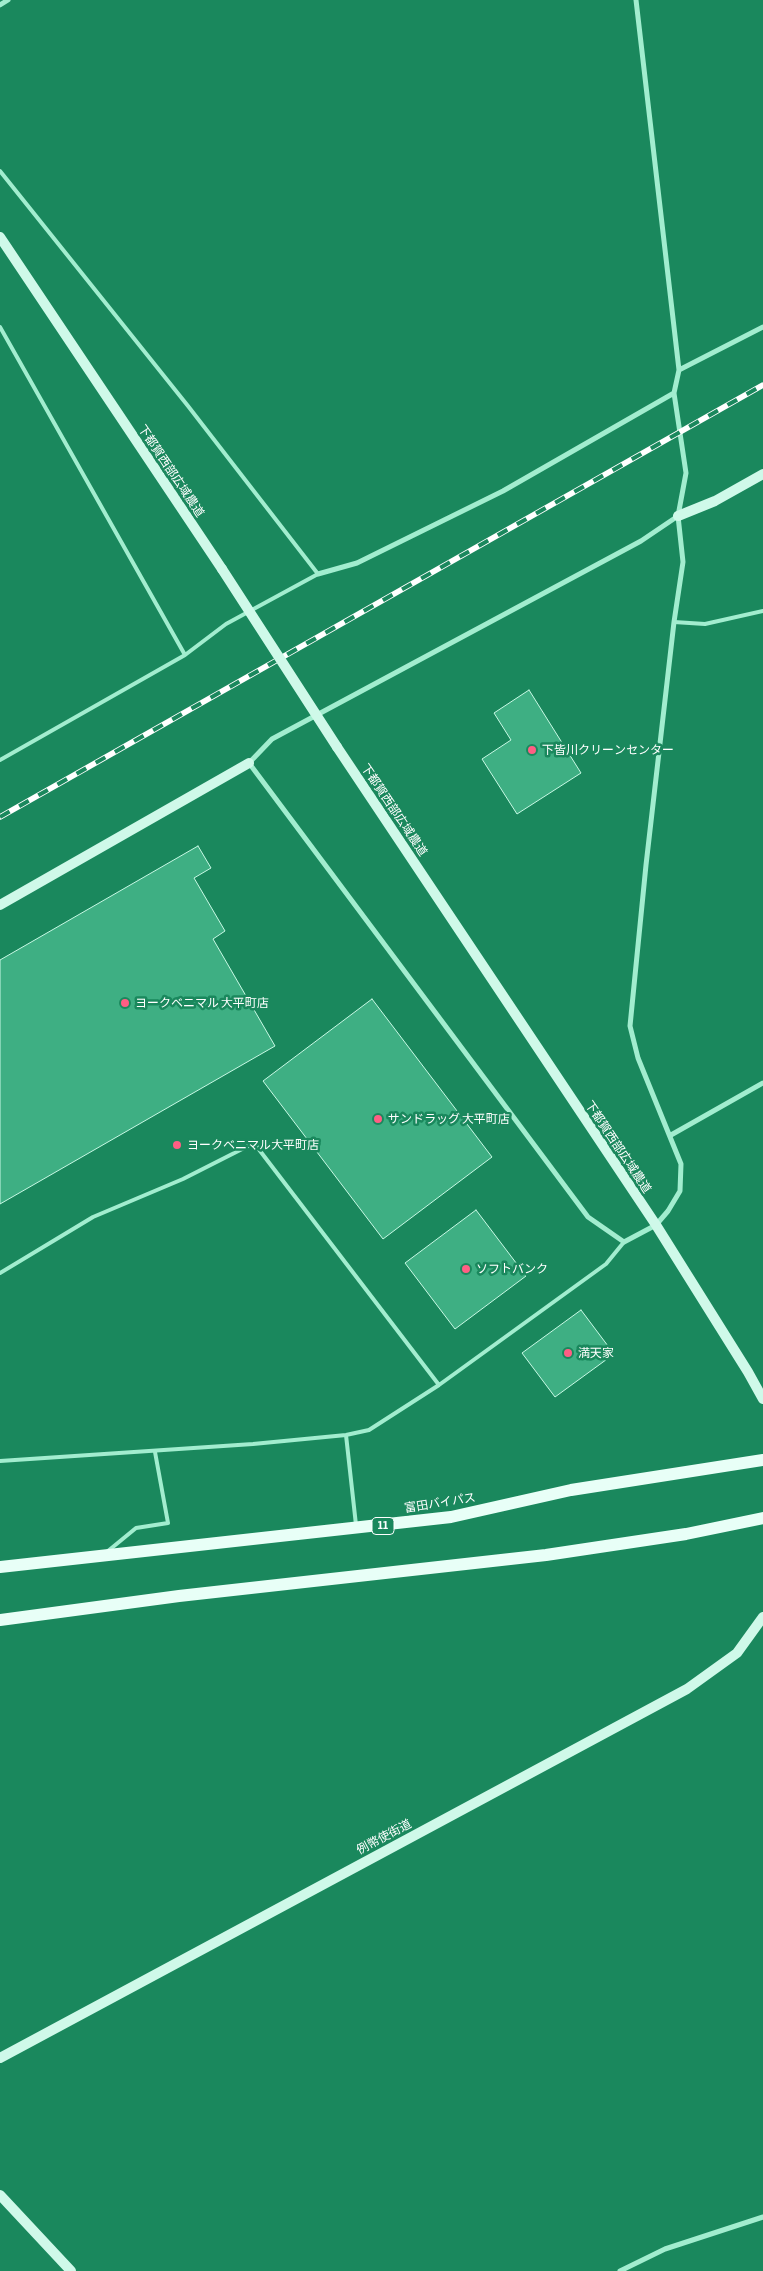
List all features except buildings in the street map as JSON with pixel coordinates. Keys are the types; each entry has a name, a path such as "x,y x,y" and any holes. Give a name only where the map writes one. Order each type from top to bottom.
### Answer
{"main road":[{"name":"富田バイパス","path":"0,1567 451,1517 571,1490 763,1460"},
{"path":"0,1620 170,1598 546,1555 686,1534 763,1518"}],"street":[{"path":"0,5 8,0"},
{"path":"249,763 588,1217 624,1242 656,1225 668,1211 680,1191 681,1164 671,1135 638,1058 630,1026 674,622 683,562 678,516 686,473 674,392 679,370 636,0"},
{"name":"下都賀西部広域農道","path":"0,237 656,1225 763,1399"},
{"path":"679,370 763,327"},
{"path":"318,574 357,563 503,491 674,392"},
{"path":"0,905 249,763 272,739 641,541 678,516 715,501 763,474"},
{"path":"671,1135 763,1083"},
{"name":"例幣使街道","path":"0,2058 687,1689 737,1653 763,1616"},
{"path":"0,2195 71,2271"},
{"path":"620,2271 666,2250 763,2217"}],"lane":[{"path":"0,171 182,398 318,574 226,624 185,655 0,760"},
{"path":"0,326 185,655"},
{"path":"674,622 705,624 763,611"},
{"path":"0,1273 93,1217 183,1180 254,1143 439,1385"},
{"path":"0,1461 156,1452 346,1435 369,1430 439,1385 606,1264 624,1242"},
{"path":"346,1435 356,1529"},
{"path":"102,1556 136,1528 168,1523 156,1452"}],"railway":[{"path":"0,817 763,385"}],"place":[{"name":"下皆川クリーンセンター","path":"532,750"},
{"name":"ヨークベニマル 大平町店","path":"125,1003"},
{"name":"サンドラッグ 大平町店","path":"378,1119"},
{"name":"ヨークベニマル大平町店","path":"177,1145"},
{"name":"ソフトバンク","path":"466,1269"},
{"name":"満天家","path":"568,1353"}]}
